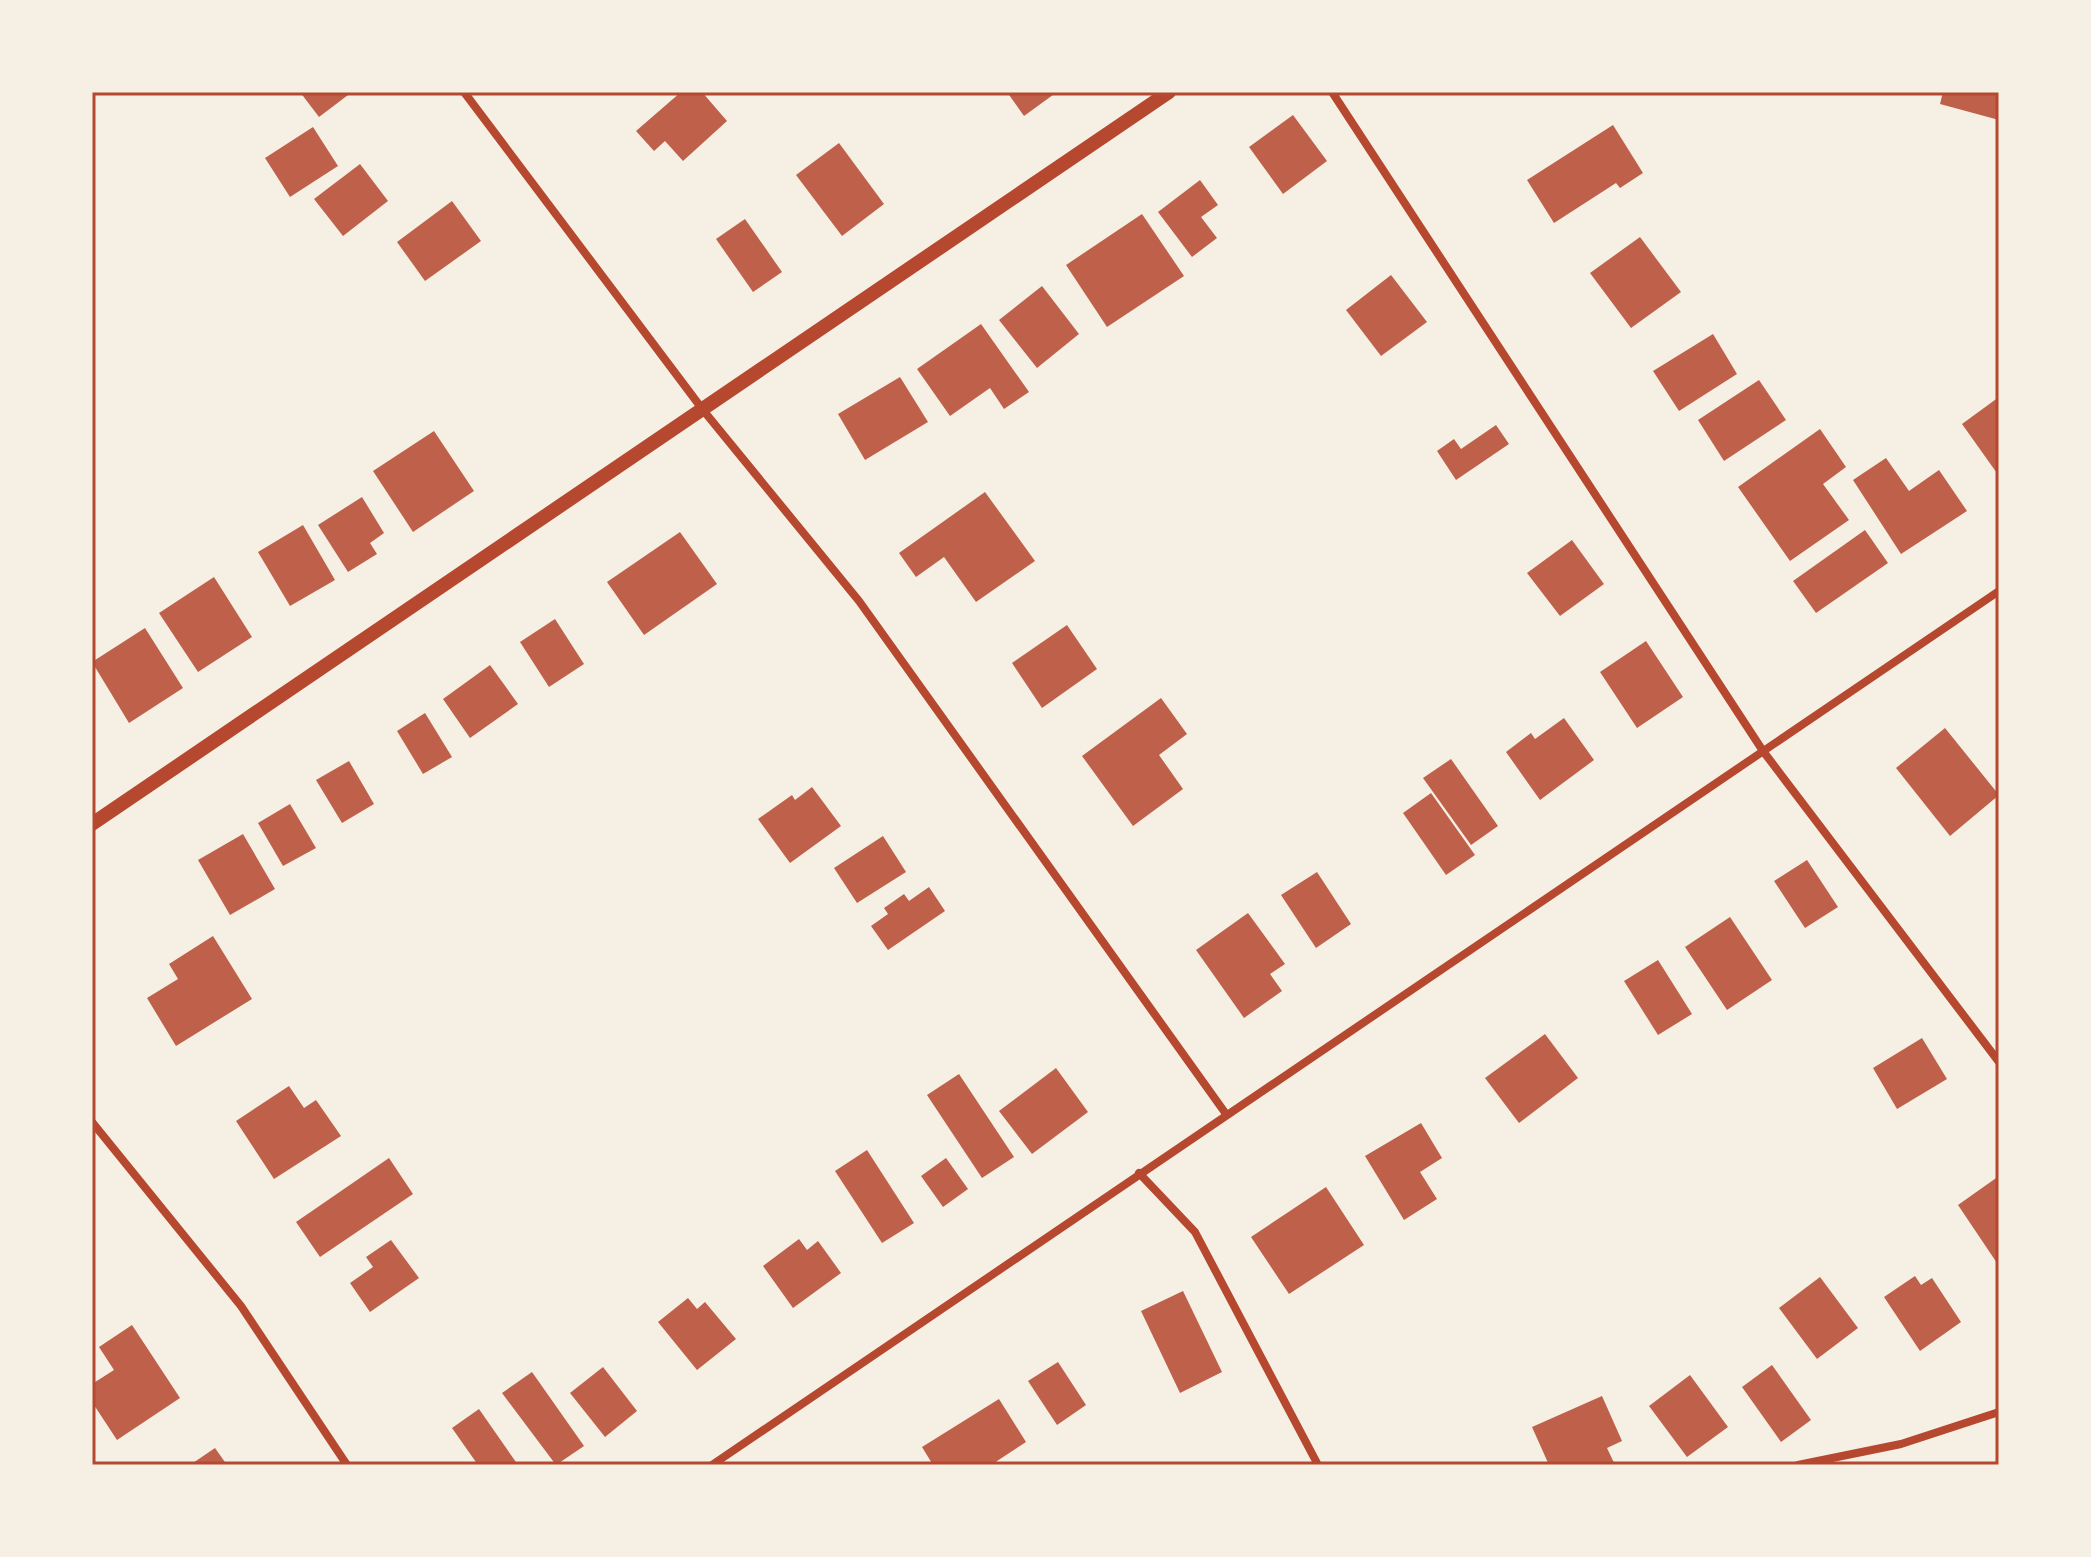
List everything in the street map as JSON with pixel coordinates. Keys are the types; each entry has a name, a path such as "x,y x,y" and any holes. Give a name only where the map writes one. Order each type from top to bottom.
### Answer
{"street":[{"path":"464,92 703,410 859,601 1226,1114"},
{"path":"92,824 1169,92"},
{"path":"1332,92 1763,751 1999,1062"},
{"path":"712,1465 1999,591"},
{"path":"92,1122 241,1306 347,1465"},
{"path":"1139,1173 1195,1232 1318,1465"},
{"path":"1798,1465 1901,1444 1999,1412"}],"building":[{"path":"300,92 352,92 319,117"},
{"path":"681,92 702,92 727,121 683,161 665,141 654,151 636,131"},
{"path":"1007,92 1057,92 1024,116"},
{"path":"1943,92 1999,92 1999,120 1940,104"},
{"path":"1293,115 1327,161 1283,194 1249,147"},
{"path":"1613,125 1643,173 1620,188 1616,183 1554,223 1527,180"},
{"path":"313,127 338,166 290,197 265,158"},
{"path":"839,143 884,204 842,236 796,175"},
{"path":"360,164 388,201 343,236 314,199"},
{"path":"1200,180 1218,205 1201,217 1217,238 1192,257 1158,212"},
{"path":"452,201 481,241 425,281 397,242"},
{"path":"1142,214 1184,276 1107,327 1066,265"},
{"path":"745,219 782,272 753,292 716,239"},
{"path":"1640,237 1681,292 1631,328 1590,273"},
{"path":"1391,275 1427,322 1381,356 1346,310"},
{"path":"1042,286 1079,334 1037,368 999,320"},
{"path":"981,324 1029,392 1004,409 990,388 950,416 917,369"},
{"path":"1713,334 1737,374 1679,411 1653,371"},
{"path":"900,377 928,422 865,460 838,414"},
{"path":"1759,380 1786,420 1724,461 1698,420"},
{"path":"1999,397 1999,476 1962,424"},
{"path":"1496,425 1509,444 1456,480 1437,451 1454,439 1461,449"},
{"path":"1820,429 1846,467 1823,484 1849,520 1790,561 1738,487"},
{"path":"434,431 474,491 413,532 373,471"},
{"path":"1886,458 1909,491 1939,470 1967,511 1901,554 1853,480"},
{"path":"985,492 1035,561 976,602 944,557 916,577 899,553"},
{"path":"362,497 384,533 370,543 377,554 348,572 318,525"},
{"path":"303,525 335,580 290,606 258,552"},
{"path":"1865,530 1888,563 1816,613 1793,581"},
{"path":"680,532 717,584 644,635 607,582"},
{"path":"1572,540 1604,584 1560,616 1527,573"},
{"path":"214,577 252,637 198,672 159,613"},
{"path":"555,619 584,664 549,687 520,642"},
{"path":"1067,625 1097,669 1042,708 1012,663"},
{"path":"145,628 183,688 129,723 92,662"},
{"path":"1646,641 1683,697 1637,728 1600,672"},
{"path":"490,665 518,704 470,738 443,699"},
{"path":"1161,698 1187,734 1159,755 1183,789 1133,826 1082,756"},
{"path":"425,713 452,757 423,774 397,731"},
{"path":"1564,718 1594,760 1540,800 1506,752 1531,733 1535,739"},
{"path":"1945,728 1999,795 1950,836 1896,768"},
{"path":"1451,759 1498,826 1471,845 1423,778"},
{"path":"349,761 374,804 342,823 316,780"},
{"path":"812,787 841,826 790,863 758,819 792,795 795,800"},
{"path":"1431,793 1475,855 1446,875 1403,813"},
{"path":"290,804 316,848 283,866 258,823"},
{"path":"243,834 275,889 230,915 198,860"},
{"path":"883,836 906,872 857,903 834,868"},
{"path":"1807,860 1838,907 1805,928 1774,881"},
{"path":"1317,872 1351,924 1316,948 1281,895"},
{"path":"929,887 945,911 888,950 871,926 888,914 884,908 904,894 909,901"},
{"path":"1248,913 1285,964 1270,974 1282,991 1244,1018 1196,950"},
{"path":"1730,917 1772,980 1727,1010 1685,947"},
{"path":"213,936 252,999 176,1046 147,998 178,979 169,964"},
{"path":"1658,960 1692,1014 1658,1035 1624,981"},
{"path":"1545,1034 1578,1078 1519,1123 1485,1078"},
{"path":"1922,1038 1947,1079 1897,1109 1873,1068"},
{"path":"1056,1068 1088,1112 1032,1154 999,1111"},
{"path":"959,1074 1014,1157 982,1178 927,1095"},
{"path":"289,1086 304,1108 316,1100 341,1136 274,1179 236,1121"},
{"path":"1421,1123 1442,1158 1420,1172 1437,1199 1404,1220 1365,1156"},
{"path":"867,1150 914,1223 882,1243 835,1171"},
{"path":"389,1158 413,1194 320,1257 296,1222"},
{"path":"946,1158 968,1189 943,1207 921,1176"},
{"path":"1999,1176 1999,1266 1958,1205"},
{"path":"1326,1187 1364,1245 1289,1294 1251,1237"},
{"path":"799,1239 807,1250 818,1241 841,1273 793,1308 763,1266"},
{"path":"391,1240 419,1278 370,1312 350,1283 373,1267 366,1257"},
{"path":"1915,1276 1921,1285 1932,1278 1961,1322 1920,1351 1884,1297"},
{"path":"1820,1277 1858,1328 1817,1359 1779,1308"},
{"path":"1183,1291 1222,1372 1180,1393 1141,1311"},
{"path":"688,1298 697,1309 705,1302 736,1339 697,1370 658,1322"},
{"path":"132,1325 180,1398 117,1440 92,1402 92,1384 114,1370 99,1347"},
{"path":"1058,1362 1086,1405 1057,1425 1028,1381"},
{"path":"1772,1365 1811,1420 1781,1442 1742,1387"},
{"path":"603,1367 637,1411 605,1437 570,1393"},
{"path":"532,1372 584,1446 556,1465 502,1393"},
{"path":"1690,1375 1728,1427 1687,1457 1649,1406"},
{"path":"1602,1396 1622,1441 1607,1448 1615,1465 1549,1465 1532,1427"},
{"path":"999,1399 1026,1442 991,1465 933,1465 922,1447"},
{"path":"479,1409 518,1465 478,1465 452,1428"},
{"path":"215,1448 227,1465 190,1465"}]}
